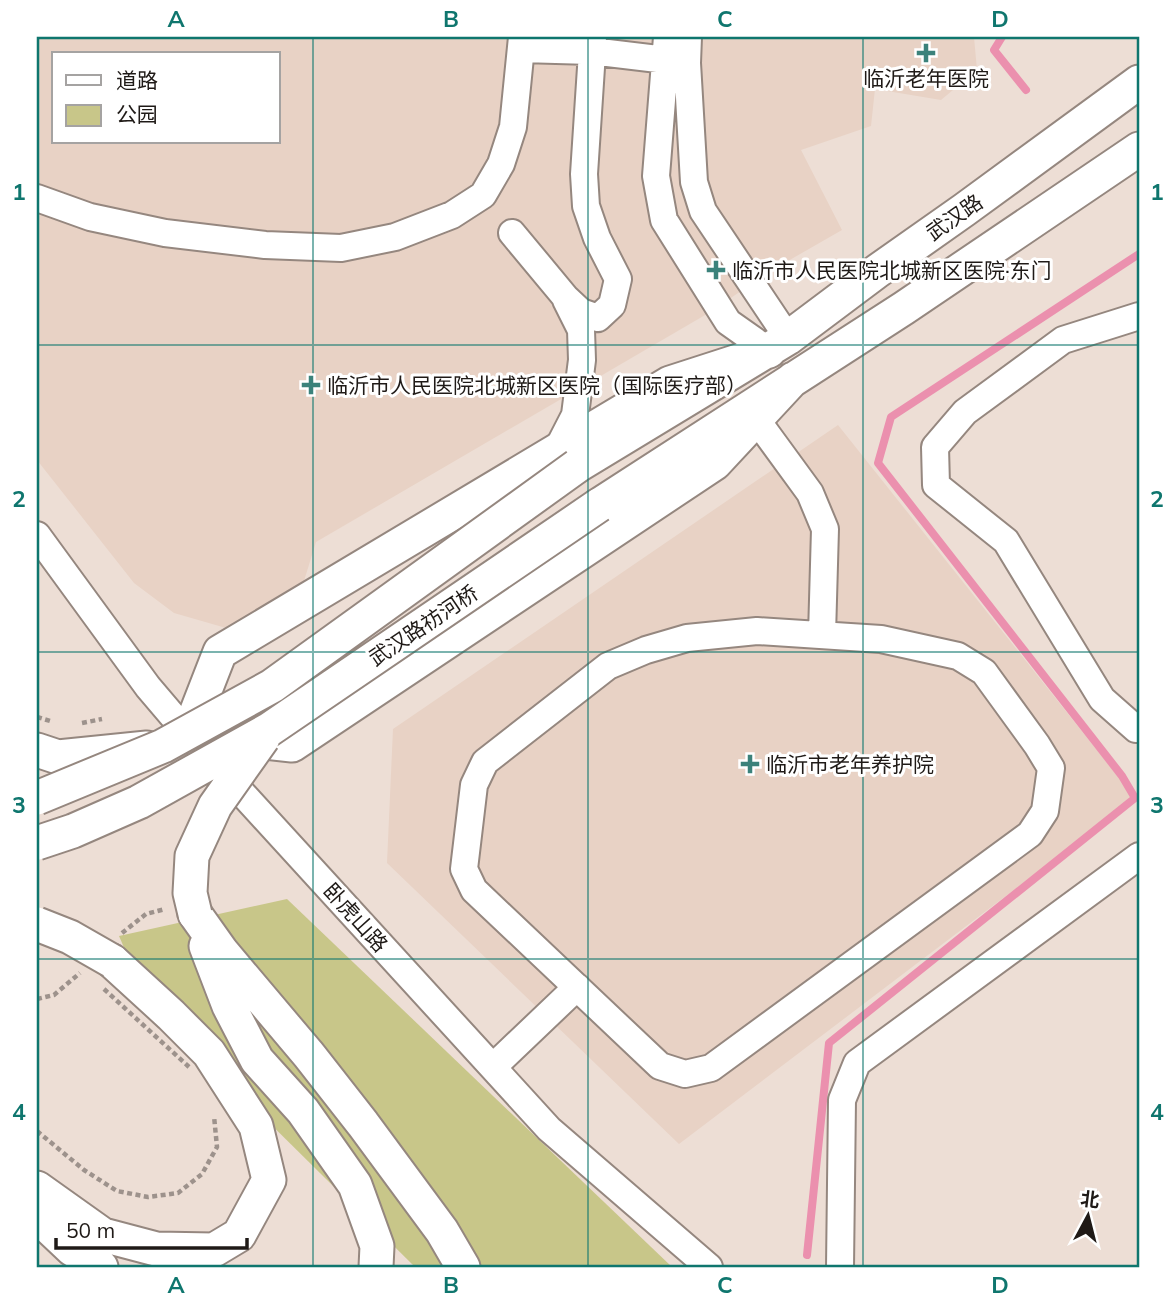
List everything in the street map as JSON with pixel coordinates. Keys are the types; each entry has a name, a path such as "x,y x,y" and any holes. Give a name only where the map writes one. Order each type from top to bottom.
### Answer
{"main road":[{"name":"武汉路","path":"779,344 1139,82"},
{"path":"37,750 58,758 176,740 292,745 715,463 793,379 904,308 1139,149"},
{"name":"武汉路祊河桥","path":"37,798 176,740 272,686 567,458 779,344"},
{"name":"武汉路祊河桥","path":"37,843 139,803 270,729 599,505 793,379"},
{"path":"176,740 219,652 567,458"},
{"path":"270,729 215,806 192,856 190,892 195,914 229,1006 257,1060 303,1111 355,1185 377,1246 376,1267"},
{"path":"195,914 222,952 363,1124 442,1231 463,1267"},
{"path":"37,924 70,937 100,973 171,1015 209,1053 256,1126 270,1180 239,1235 214,1250 156,1250 103,1235 37,1188"},
{"path":"37,1216 72,1249 101,1267"}],"street":[{"path":"37,198 90,217 165,233 265,245 341,248 395,237 452,215 483,195 501,164 513,127 522,43 677,49"},
{"path":"512,233 581,312 598,318 612,305 618,279 597,238 586,206 584,174 592,44"},
{"path":"677,49 694,182 703,211 779,344"},
{"path":"677,49 656,176 664,220 727,321 779,344"},
{"path":"566,298 581,330 582,360 567,458"},
{"path":"1139,316 1063,340 965,412 934,447 936,485 1006,541 1102,699 1139,729"},
{"path":"756,419 810,493 825,529 822,635"},
{"name":"卧虎山路","path":"37,536 148,687 176,740 493,1067 549,1129 709,1267"},
{"path":"757,631 822,635 881,639 958,656 984,672 1037,744 1051,768 1045,811 1030,834 711,1068 685,1074 660,1066 474,890 464,869 474,785 485,762 608,666 646,650 687,638 757,631"},
{"path":"840,1267 842,1100 857,1063 1139,856"},
{"path":"493,1067 577,987"}],"path":[{"path":"37,717 57,723"},
{"path":"78,724 102,719"},
{"path":"78,969 100,973 195,1076"},
{"path":"37,1131 84,1170 117,1191 148,1197 178,1193 202,1174 217,1147 213,1105"}],"shaded area":[{"name":"临沂市人民医院北城新区医院（国际医疗部）","path":"37,37 974,37 977,70 941,100 875,89 871,126 801,150 842,230 767,273 712,311 316,542 300,594 233,630 174,613 134,583 37,460"},
{"name":"临沂市老年养护院","path":"838,425 1135,798 679,1144 387,863 393,729"}],"green space":[{"path":"287,899 672,1267 415,1267 148,1003 119,936"}],"waterway":[{"path":"1002,37 994,50 1026,90"},
{"path":"807,1255 829,1043 1135,798 1122,776 878,463 891,417 1139,254"}],"place":[{"name":"临沂老年医院","path":"926,53"},
{"name":"临沂市人民医院北城新区医院·东门","path":"716,270"},
{"name":"临沂市人民医院北城新区医院（国际医疗部）","path":"311,385"},
{"name":"临沂市老年养护院","path":"750,764"}]}
